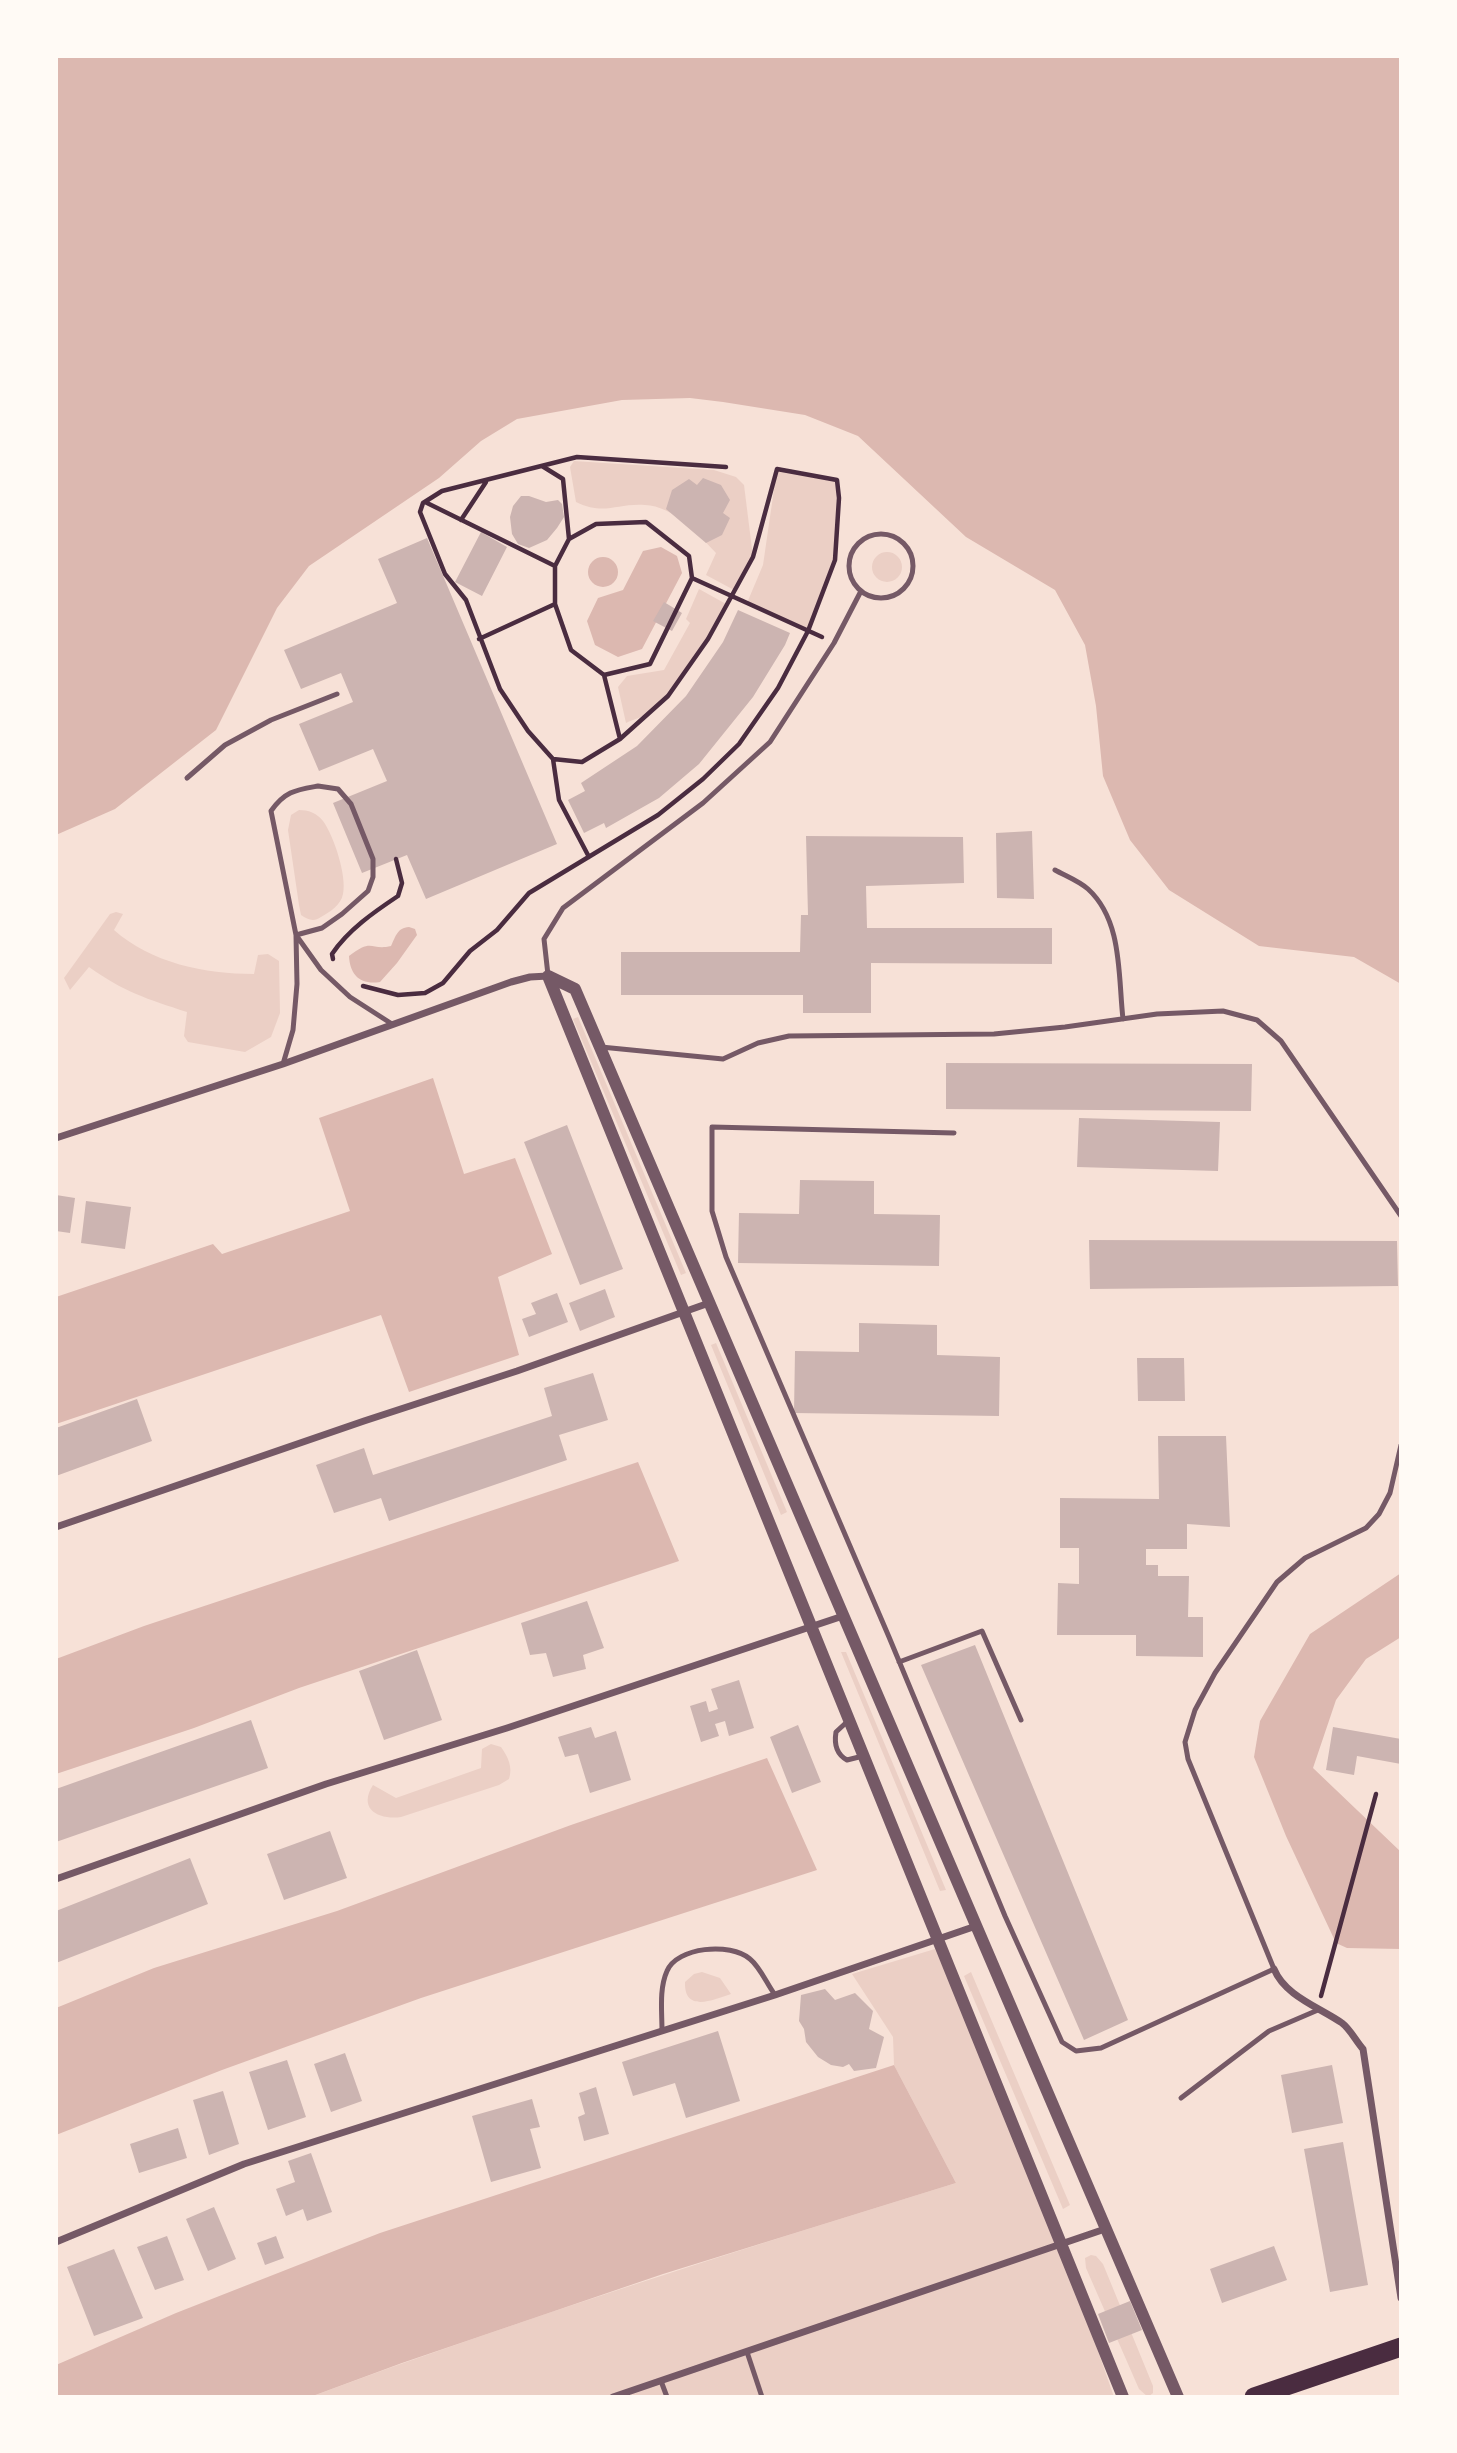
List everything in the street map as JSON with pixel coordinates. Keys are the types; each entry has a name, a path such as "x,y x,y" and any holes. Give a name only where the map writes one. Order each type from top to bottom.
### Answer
{"highway":[{"path":"1254,2397 1401,2347"}],"street":[{"path":"548,976 1123,2397"},
{"path":"56,1138 283,1064 511,982 548,976 575,989 1178,2397"},
{"path":"56,1527 709,1303"},
{"path":"56,1879 326,1784 507,1728 843,1616"},
{"path":"56,2242 244,2164 775,1995 976,1926"},
{"path":"1274,1969 1279,1980 1318,2010 1344,2024 1363,2049 1401,2298"},
{"path":"613,2397 1105,2228"}],"lane":[{"path":"886,534 897,538 905,545 913,565 906,585 890,596 870,596 861,591 850,574 851,554 856,545 875,535 886,534"},
{"path":"548,976 544,939 563,908 703,803 769,742 834,643 861,591"},
{"path":"187,778 237,739 271,720 337,694"},
{"path":"283,1064 293,1030 297,984 296,935 271,811 293,790 318,786 338,789 351,804 373,859 373,877 368,891 342,914 321,928 296,935"},
{"path":"1055,870 1086,887 1102,904 1113,927 1123,1019"},
{"path":"296,935 321,970 351,998 392,1024"},
{"path":"600,1047 723,1059 758,1043 789,1036 994,1034 1157,1014 1223,1011 1257,1020 1281,1041 1401,1216"},
{"path":"954,1133 712,1127 712,1211 726,1256 1005,1916 1062,2042 1076,2051 1101,2048 1274,1969 1188,1759 1185,1742 1195,1710 1215,1674 1277,1582 1305,1558 1366,1528 1379,1514 1390,1493 1401,1445"},
{"path":"899,1661 982,1631 1021,1720"},
{"path":"849,1720 836,1732 835,1745 838,1753 847,1760 863,1756"},
{"path":"662,2031 662,1984 668,1968 678,1956 703,1949 731,1951 749,1958 775,1995"},
{"path":"1181,2098 1269,2031 1318,2010"},
{"path":"747,2352 762,2397"},
{"path":"661,2381 667,2397"}],"path":[{"path":"589,857 559,800 553,759 528,731 500,689 466,600 445,574 420,512 425,502 442,491 577,457 726,467"},
{"path":"541,465 563,479 569,539 555,566 555,604 572,650 604,675 620,739"},
{"path":"355,984 398,995 425,993 443,983 470,951 497,930 528,892 658,814 704,779 739,744 778,688 808,631 835,560 839,498 837,480 777,469 753,556 708,639 668,696 620,739 582,762 553,759"},
{"path":"461,520 487,481"},
{"path":"425,502 555,566"},
{"path":"569,539 596,524 646,522 689,556 692,578 650,664 604,675"},
{"path":"692,578 834,643"},
{"path":"480,639 555,604"},
{"path":"335,966 332,954 341,940 398,896 402,883 396,859"},
{"path":"1318,2010 1376,1794"}],"shaded area":[{"path":"56,56 1401,56 1401,984 1354,957 1259,946 1169,890 1130,840 1103,776 1096,706 1085,645 1055,590 966,537 858,436 805,415 690,398 622,400 517,419 481,441 439,478 309,566 277,608 216,730 115,809 56,835"},
{"path":"574,461 714,470 736,477 744,485 753,557 734,590 706,575 716,553 693,530 665,510 645,505 603,509 576,502 570,467"},
{"path":"777,469 837,480 835,560 808,631 747,603 763,565"},
{"path":"661,547 677,556 682,573 642,649 618,657 595,645 587,621 598,598 623,590 643,551"},
{"path":"887,552 893,553 901,561 901,573 893,581 887,582 881,581 873,573 872,567 873,561 881,553"},
{"path":"603,557 614,561 618,572 614,583 603,587 592,583 588,572 592,561"},
{"path":"699,589 726,604 720,616 672,692 651,712 626,723 618,687 627,676 664,670 690,623 686,619"},
{"path":"299,810 312,812 323,821 335,846 343,877 340,902 328,913 313,920 301,915 288,830 291,815"},
{"path":"110,914 123,914 114,930 145,951 180,964 217,972 254,974 258,955 268,954 279,961 280,1013 271,1037 245,1052 188,1042 184,1036 187,1012 136,994 89,967 70,990 64,978"},
{"path":"409,927 415,929 417,935 380,982 367,982 357,977 351,968 349,956 367,946 391,946 399,931"},
{"path":"578,1017 686,1273 681,1275 573,1019"},
{"path":"433,1078 464,1174 515,1158 552,1254 498,1277 519,1355 409,1392 381,1315 56,1424 56,1297 213,1244 222,1254 350,1211 319,1118"},
{"path":"716,1343 787,1512 781,1515 711,1345"},
{"path":"638,1462 679,1561 299,1688 194,1728 56,1774 56,1659 144,1626"},
{"path":"1401,1573 1401,1637 1366,1659 1336,1700 1313,1768 1401,1852 1401,1949 1347,1948 1336,1943 1286,1836 1254,1757 1260,1721 1310,1634"},
{"path":"841,1652 846,1652 946,1890 940,1891"},
{"path":"491,1744 501,1747 510,1766 509,1779 499,1785 401,1817 379,1815 369,1807 369,1794 373,1785 396,1798 481,1768 482,1749"},
{"path":"767,1758 817,1870 421,1998 222,2070 56,2135 56,2008 154,1968 337,1911 571,1825"},
{"path":"935,1949 1044,2196 1114,2397 310,2397 551,2312 956,2183 894,2065 893,2037 852,1974"},
{"path":"702,1972 720,1978 731,1994 701,2002 689,1998 685,1982 694,1974"},
{"path":"971,1972 1070,2205 1063,2209 964,1976"},
{"path":"894,2065 956,2183 663,2274 310,2397 56,2397 56,2365 176,2313 380,2233"},
{"path":"1096,2256 1103,2264 1153,2386 1153,2393 1148,2397 1139,2389 1086,2268 1085,2258"}],"building":[{"path":"703,478 721,485 730,500 723,513 730,518 722,535 706,543 666,509 672,490 689,479 697,485"},
{"path":"521,496 546,502 558,500 562,504 564,517 547,540 529,548 518,544 512,534 510,517 513,506"},
{"path":"481,532 507,547 482,596 455,582"},
{"path":"427,538 557,844 426,899 407,855 362,873 333,803 387,781 373,749 319,771 299,724 353,702 341,673 301,689 284,650 397,603 378,559"},
{"path":"664,602 682,613 672,631 653,621"},
{"path":"738,610 790,633 753,697 699,764 659,798 606,828 604,823 584,833 568,800 585,791 581,783 637,746 686,696 723,642"},
{"path":"1032,831 1034,899 997,898 996,833"},
{"path":"806,836 963,837 964,883 866,886 867,928 1052,928 1052,964 871,963 871,1013 803,1013 803,995 621,995 621,952 800,952 801,915 808,915"},
{"path":"946,1063 1252,1064 1251,1111 946,1109"},
{"path":"1079,1118 1220,1122 1218,1171 1077,1167"},
{"path":"567,1125 623,1269 580,1285 524,1142"},
{"path":"800,1180 874,1181 874,1214 940,1215 939,1266 738,1263 739,1213 799,1214"},
{"path":"56,1195 75,1198 70,1233 56,1231"},
{"path":"86,1201 131,1207 125,1249 81,1243"},
{"path":"1089,1240 1397,1241 1398,1286 1090,1289"},
{"path":"605,1289 615,1317 580,1331 569,1303"},
{"path":"557,1293 568,1322 529,1337 522,1319 536,1314 531,1303"},
{"path":"859,1323 937,1325 937,1355 1000,1357 999,1416 794,1413 795,1351 859,1352"},
{"path":"1137,1358 1184,1358 1185,1401 1138,1401"},
{"path":"593,1373 608,1420 559,1435 567,1460 389,1521 381,1498 334,1513 316,1465 364,1448 373,1475 552,1416 544,1388"},
{"path":"137,1399 152,1441 56,1476 56,1428"},
{"path":"1158,1436 1226,1436 1230,1527 1187,1524 1187,1549 1146,1549 1146,1565 1158,1565 1158,1576 1189,1576 1188,1617 1203,1617 1203,1657 1136,1656 1136,1635 1057,1635 1058,1583 1079,1584 1079,1548 1060,1548 1060,1498 1159,1499"},
{"path":"587,1601 604,1648 583,1655 586,1669 553,1677 546,1653 530,1655 521,1623"},
{"path":"975,1645 1128,2020 1084,2040 921,1665"},
{"path":"417,1650 442,1720 384,1740 359,1671"},
{"path":"739,1680 754,1728 729,1736 725,1721 715,1724 719,1736 701,1742 690,1706 706,1701 709,1712 718,1709 711,1689"},
{"path":"251,1720 268,1768 56,1842 56,1789"},
{"path":"798,1725 821,1782 792,1793 770,1737"},
{"path":"591,1727 595,1738 616,1731 631,1780 590,1793 578,1754 565,1757 558,1737"},
{"path":"1333,1727 1401,1739 1401,1764 1357,1756 1354,1775 1326,1770"},
{"path":"330,1831 347,1878 284,1900 267,1854"},
{"path":"190,1858 208,1904 56,1963 56,1911"},
{"path":"825,1989 835,2000 855,1993 873,2011 869,2029 884,2037 876,2068 854,2071 849,2064 843,2067 831,2065 818,2057 806,2042 804,2029 799,2021 801,1995"},
{"path":"718,2031 740,2101 686,2118 675,2083 633,2096 622,2062"},
{"path":"345,2053 362,2101 331,2112 314,2064"},
{"path":"287,2060 306,2117 268,2130 249,2072"},
{"path":"1332,2065 1343,2123 1292,2133 1281,2075"},
{"path":"596,2087 609,2134 584,2141 578,2117 585,2114 579,2093"},
{"path":"223,2091 239,2144 209,2155 193,2100"},
{"path":"532,2099 540,2127 530,2129 541,2168 491,2182 472,2116"},
{"path":"178,2128 187,2158 139,2173 130,2144"},
{"path":"1343,2142 1368,2285 1330,2292 1304,2149"},
{"path":"311,2153 332,2212 307,2221 303,2209 286,2216 276,2189 295,2182 288,2161"},
{"path":"214,2207 236,2259 208,2271 186,2219"},
{"path":"167,2236 184,2280 155,2290 137,2247"},
{"path":"276,2236 284,2258 265,2265 257,2243"},
{"path":"1274,2246 1287,2280 1222,2303 1210,2269"},
{"path":"114,2249 143,2318 94,2336 67,2267"},
{"path":"1130,2301 1142,2330 1109,2343 1098,2314"}]}
